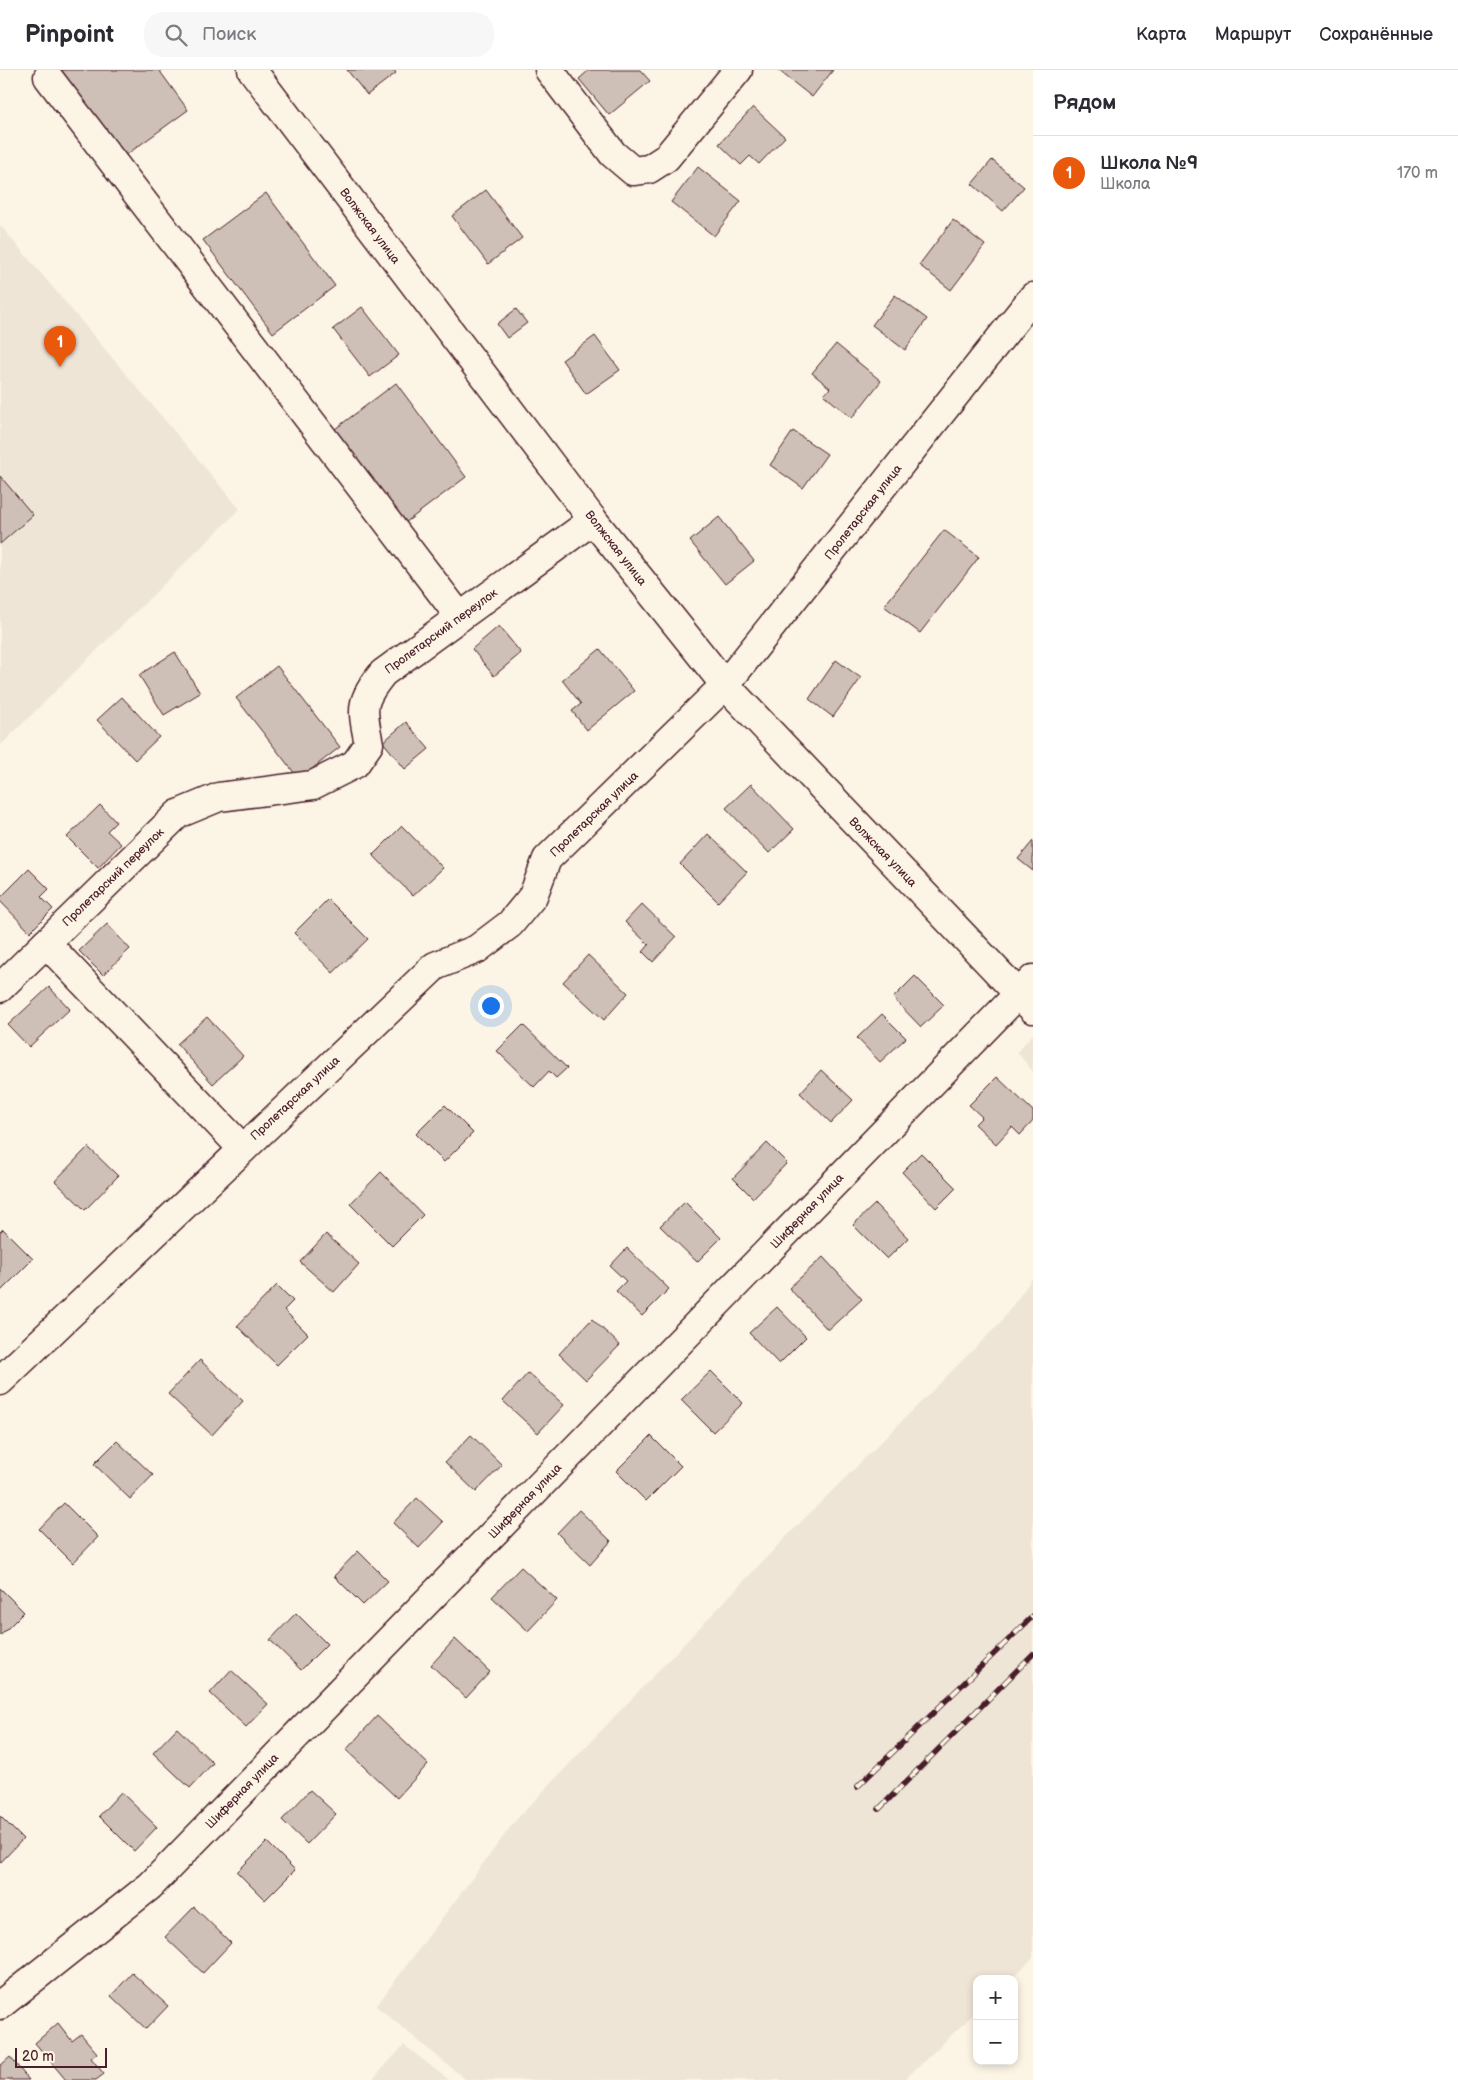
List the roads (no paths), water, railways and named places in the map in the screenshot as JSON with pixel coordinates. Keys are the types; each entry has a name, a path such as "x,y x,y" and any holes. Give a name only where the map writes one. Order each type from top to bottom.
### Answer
{"street":[{"name":"Волжская улица","path":"252,70 593,520 725,686 1028,994"},
{"path":"549,70 613,154 633,170 649,169 666,158 738,70"},
{"path":"48,77 460,617"},
{"name":"Пролетарская улица","path":"0,1381 242,1148 435,966 477,949 510,924 533,896 547,859 725,686 1033,297"},
{"name":"Пролетарский переулок","path":"0,988 178,814 219,797 314,784 355,764 369,744 363,714 368,692 383,673 593,520"},
{"path":"46,942 242,1148"},
{"name":"Шиферная улица","path":"0,2004 150,1886 1028,994"}],"railway":[{"path":"857,1787 1033,1616"},
{"path":"879,1809 1033,1654"}],"place":[{"name":"Школа №9","path":"60,367"}]}
